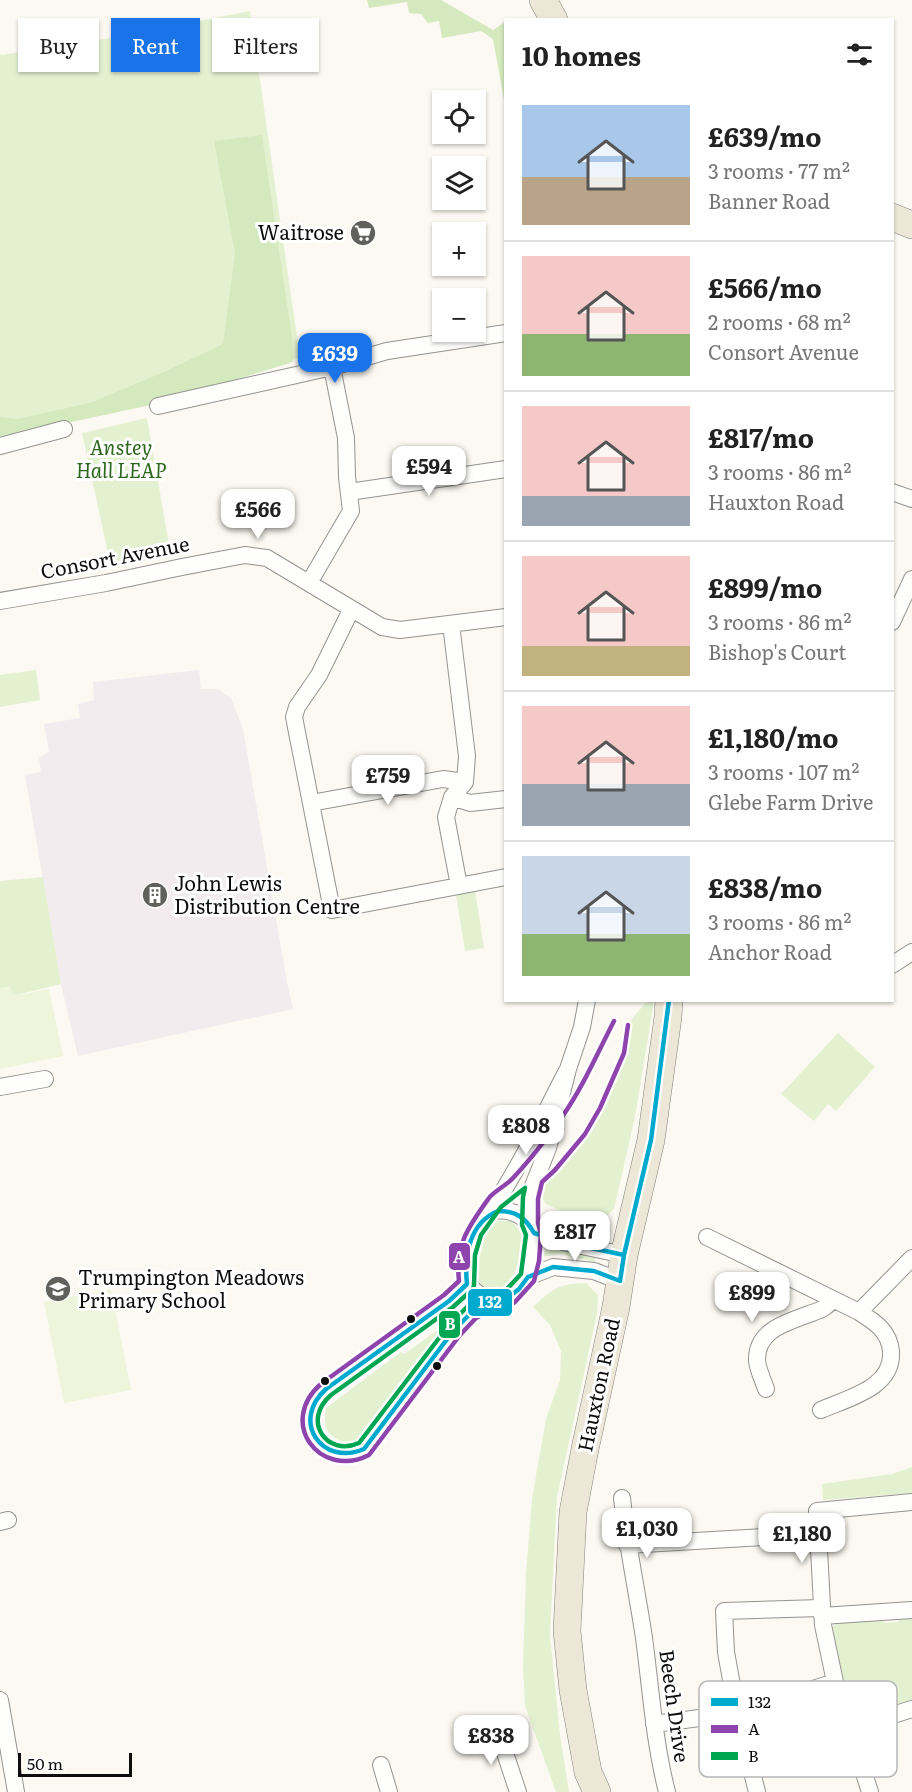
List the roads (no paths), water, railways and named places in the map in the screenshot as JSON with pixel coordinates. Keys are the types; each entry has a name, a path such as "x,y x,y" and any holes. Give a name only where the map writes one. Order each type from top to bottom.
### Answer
{"main road":[{"path":"543,0 553,18"},
{"path":"894,218 912,225"},
{"name":"Hauxton Road","path":"590,1785 573,1690 567,1631 573,1512 624,1255 651,1140 669,1009"}],"street":[{"path":"158,406 332,367 387,351 504,333"},
{"path":"309,583 351,511 346,438 332,367"},
{"path":"0,446 64,429"},
{"path":"349,492 504,469"},
{"path":"894,493 912,500"},
{"name":"Consort Avenue","path":"0,601 106,584 245,555 267,558 382,627 400,630 504,617"},
{"path":"894,618 912,579"},
{"path":"351,610 319,675 297,707 294,717 332,910 504,877"},
{"path":"452,624 467,756 465,782 452,797 446,817 459,886"},
{"path":"311,803 443,778 465,782"},
{"path":"452,797 470,803 504,799"},
{"path":"894,964 912,952"},
{"path":"567,1069 520,1163 495,1202 492,1211 478,1224 469,1246 465,1270 467,1284 480,1296 505,1300 519,1289 528,1277 532,1260 531,1191 548,1148 567,1069 582,1027 586,1002"},
{"path":"0,1087 45,1079"},
{"path":"492,1211 503,1210 518,1213 532,1229 563,1242 624,1255"},
{"path":"707,1237 859,1312 876,1322 888,1336 891,1360 885,1377 866,1391 820,1410"},
{"path":"859,1312 912,1258"},
{"path":"528,1277 553,1267 594,1271 620,1281"},
{"path":"766,1389 757,1363 759,1348 764,1336 778,1326 827,1308 832,1299"},
{"name":"Beech Drive","path":"622,1498 627,1545 642,1625 660,1765 667,1792"},
{"path":"835,1681 822,1612 817,1511 912,1502"},
{"path":"627,1545 817,1534"},
{"path":"731,1681 726,1652 724,1611 912,1610"},
{"path":"0,1700 16,1792"},
{"path":"897,1714 912,1709"},
{"path":"654,1724 699,1718"},
{"path":"497,1728 518,1792"},
{"path":"381,1765 389,1792"},
{"path":"753,1777 757,1792"},
{"path":"866,1777 870,1792"}],"place":[{"name":"Waitrose","path":"363,233"},
{"name":"John Lewis Distribution Centre","path":"155,895"},
{"name":"Trumpington Meadows Primary School","path":"58,1289"}],"park label":[{"name":"Anstey Hall LEAP","path":"121,460"}]}
